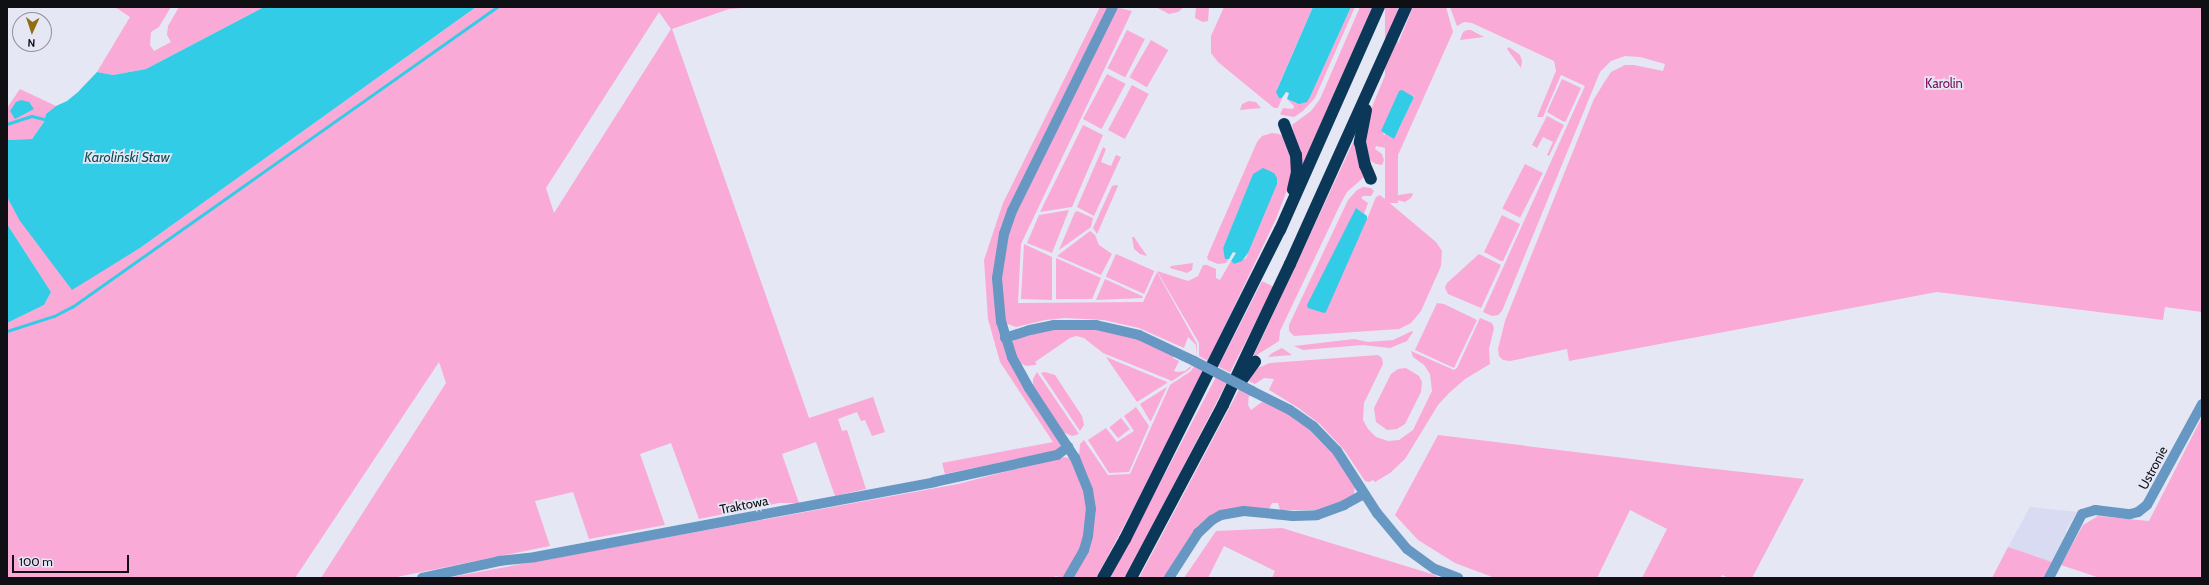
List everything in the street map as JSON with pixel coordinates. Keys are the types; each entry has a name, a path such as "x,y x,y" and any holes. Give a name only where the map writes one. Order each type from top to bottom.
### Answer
{"highway":[{"path":"1103,578 1132,526 1280,230 1379,7"},
{"path":"1131,578 1223,405 1290,264 1406,7"},
{"path":"1371,179 1361,149 1360,133 1377,71"},
{"path":"1280,230 1295,184 1297,172 1294,148 1284,124"},
{"path":"1223,405 1255,362"}],"street":[{"path":"1068,578 1086,544 1091,513 1088,490 1085,478 1068,447 1023,379 1012,357 1005,338 998,303 997,278 1005,228 1018,198 1113,7"},
{"path":"1005,338 1030,330 1054,325 1096,325 1139,335 1290,410 1312,426 1341,456 1364,494 1389,530 1408,549 1435,569 1458,578"},
{"name":"Ustronie","path":"2049,578 2082,514 2094,510 2130,514 2138,512 2147,505 2202,404"},
{"name":"Traktowa","path":"422,578 499,561 535,558 934,482 1057,455 1068,447"},
{"path":"1169,578 1198,533 1212,520 1221,515 1244,511 1293,516 1318,515 1344,505 1364,494"}],"shaded area":[{"path":"2030,507 2077,512 2066,530 2066,533 2052,562 2008,547"}],"green space":[{"path":"115,7 171,7 159,27 151,32 150,45 154,51 171,42 167,35 168,26 179,7 264,7 146,69 113,75 97,72 130,17"},
{"path":"476,7 756,7 729,9 672,29 809,418 873,397 885,432 872,436 865,420 861,421 857,412 838,419 842,431 847,430 866,489 835,496 816,442 782,454 799,503 779,503 699,519 671,443 640,454 665,525 589,539 573,492 535,501 550,546 392,578 321,578 446,383 439,362 295,578 7,578 7,323 44,305 51,292 7,224 7,197 21,221 72,289 140,248","holes":["659,12 671,29 554,213 546,188"]},
{"path":"1100,7 1109,7 1010,207 996,312 1061,444 1060,448 1059,450 945,474 942,463 1053,442 1000,362 988,319 984,260 1003,203"},
{"path":"1156,7 1184,7 1178,12 1169,14"},
{"path":"1196,7 1209,7 1208,21 1203,22 1195,18"},
{"path":"1224,7 1313,7 1277,89 1279,98 1282,98 1278,108 1274,108 1218,62 1211,53 1211,36"},
{"path":"1351,7 1355,7 1315,98 1303,111 1294,117 1280,114 1283,108 1293,109 1294,106 1287,99 1296,103 1310,97"},
{"path":"1360,7 1372,7 1302,167 1292,125 1311,111 1320,99"},
{"path":"1385,7 1398,7 1398,203 1385,203"},
{"path":"1413,7 1446,7 1453,32 1398,155 1392,162 1388,160 1388,152 1414,95 1383,134 1391,138 1386,148 1376,146 1375,149 1382,154 1384,160 1382,165 1376,164 1369,160 1364,142 1370,112"},
{"name":"Karolin","path":"1450,7 2202,7 2202,312 2165,307 2163,320 1937,292 1569,361 1567,349 1510,361 1503,360 1499,356 1498,349 1505,321 1594,99 1611,72 1625,65 1634,65 1663,71 1665,64 1640,57 1625,56 1611,61 1600,72 1502,311 1498,315 1492,316 1483,312 1585,86 1561,75 1543,117 1537,117 1556,71 1554,61 1472,23 1464,22 1457,26"},
{"path":"1119,8 1132,11 1021,244 1018,303 1143,302 1157,272 1197,344 1197,356 1196,345 1188,337 1184,348 1139,328 1104,320 1065,318 1045,320 1016,327 1008,324 1005,325 1001,280 1010,225 1116,10"},
{"path":"1127,30 1145,39 1125,77 1107,68"},
{"path":"1471,30 1484,37 1460,40 1463,32"},
{"path":"1151,40 1168,50 1147,87 1130,77"},
{"path":"1509,47 1520,55 1522,61 1521,68 1507,49"},
{"path":"1107,74 1126,84 1102,129 1083,119"},
{"path":"1562,79 1581,88 1566,121 1564,122 1547,112"},
{"path":"1132,85 1149,94 1125,139 1108,130"},
{"path":"20,89 56,106 46,114 44,122 32,139 7,140 7,108"},
{"path":"1249,101 1256,102 1261,108 1240,110 1242,104"},
{"path":"1547,116 1564,125 1549,156 1547,155 1553,142 1543,137 1537,148 1532,145"},
{"path":"1083,125 1103,135 1072,207 1040,212"},
{"path":"1272,133 1279,134 1286,138 1292,165 1289,185 1276,219 1208,361 1199,356 1199,343 1157,271 1188,281 1198,276 1203,265 1207,265 1216,269 1216,278 1220,280 1231,261 1234,264 1246,258 1248,253 1253,175 1223,248 1226,259 1229,259 1226,263 1218,264 1208,260 1207,257 1257,142 1262,136"},
{"path":"1356,136 1364,177 1347,192 1341,203 1280,331 1279,341 1255,356 1254,355"},
{"path":"1103,147 1106,149 1101,162 1111,166 1116,155 1121,157 1094,216 1077,207"},
{"path":"1525,164 1543,173 1520,218 1502,209"},
{"path":"1112,186 1118,186 1097,234 1093,228"},
{"path":"1363,187 1371,188 1374,191 1371,196 1363,196 1361,198 1368,203 1364,214 1358,209 1367,219 1376,197 1380,195 1436,242 1442,251 1441,266 1421,311 1411,323 1399,329 1294,336 1289,331 1289,325 1348,200 1357,190"},
{"path":"1412,193 1411,198 1405,202 1397,200 1392,196"},
{"path":"1069,210 1052,253 1027,243 1039,215"},
{"path":"1077,211 1093,218 1091,227 1059,250 1075,212"},
{"path":"1502,215 1520,224 1503,261 1501,261 1484,252"},
{"path":"1090,231 1095,235 1099,245 1112,254 1101,275 1057,256"},
{"path":"1132,237 1134,237 1147,256 1140,254 1134,249"},
{"path":"1024,244 1052,257 1052,300 1021,299"},
{"path":"1116,254 1154,271 1144,294 1106,277"},
{"path":"1479,254 1501,265 1481,308 1448,294 1445,288 1447,283"},
{"path":"1056,258 1101,278 1092,299 1056,299"},
{"path":"1193,263 1192,270 1187,273 1170,268 1171,266"},
{"path":"1105,279 1142,296 1143,298 1096,300"},
{"path":"1262,281 1274,287 1230,372 1218,367"},
{"path":"1437,303 1444,304 1477,320 1454,368 1415,350"},
{"path":"1480,318 1492,323 1494,328 1489,349 1490,364 1465,379 1449,393 1438,405 1405,459 1390,473 1375,482 1373,480 1369,482 1365,481 1345,451 1320,424 1297,407 1269,390 1274,379 1264,378 1255,384 1245,379 1255,369 1270,363 1378,355 1382,358 1383,364 1364,403 1363,420 1368,429 1376,437 1388,441 1399,440 1413,430 1432,391 1430,374 1424,365 1413,357 1411,351 1454,370 1457,368"},
{"path":"1091,328 1134,337 1174,355 1173,358 1179,361 1174,371 1185,371 1192,365 1190,369 1172,381 1103,353 1084,338 1076,336 1070,338 1035,362 1037,364 1035,365 1026,366 1017,361 1012,343 1015,339 1050,329"},
{"path":"1412,331 1413,332 1407,341 1390,348 1363,345 1303,350 1294,346 1354,339 1368,342 1393,340"},
{"path":"1282,348 1292,355 1268,357 1272,353"},
{"path":"1106,357 1167,382 1167,383 1137,402"},
{"path":"1194,366 1204,371 1096,578 1074,578 1084,559 1091,485 1079,456 1080,444 1084,440 1108,475 1130,474 1170,385 1191,371"},
{"path":"1406,368 1419,376 1422,382 1421,392 1405,424 1397,429 1387,430 1376,422 1374,408 1391,374 1398,369"},
{"path":"1037,372 1079,434 1072,436 1063,432 1033,388 1033,379"},
{"path":"1045,372 1055,375 1082,416 1084,425 1080,431 1041,373"},
{"path":"1216,377 1227,382 1164,504 1124,578 1110,578"},
{"path":"1167,387 1151,421 1150,421 1140,404"},
{"path":"1240,388 1249,395 1248,405 1251,410 1262,402 1269,403 1302,422 1331,450 1355,486 1354,494 1347,499 1316,510 1280,510 1278,503 1272,503 1269,509 1205,520 1197,527 1166,578 1139,578"},
{"path":"1136,407 1149,426 1129,472 1109,473 1088,440 1106,428 1117,442 1134,431 1124,416"},
{"path":"2202,417 2202,578 2100,578 2061,565 2083,525 2098,516 2149,521"},
{"path":"1121,418 1130,429 1118,438 1109,427"},
{"path":"1438,435 1804,479 1752,578 1729,578 1722,575 1720,578 1642,578 1667,529 1630,510 1597,578 1495,578 1455,563 1418,540 1395,515"},
{"path":"1063,457 1070,458 1085,491 1087,516 1082,544 1065,578 1055,576 1054,578 446,578 958,484"},
{"path":"1282,528 1435,575 1439,578 1272,578 1275,571 1224,546 1208,578 1184,578 1216,531"},
{"path":"2008,547 2052,562 2044,578 1992,578"}],"water":[{"name":"Karoliński Staw","path":"264,7 476,7 140,248 72,290 20,221 7,197 7,140 32,139 44,122 46,114 78,92 97,72 113,75 146,69"},
{"path":"1313,7 1351,7 1310,97 1307,102 1299,104 1287,99 1289,93 1286,92 1282,98 1279,98 1276,92"},
{"path":"1402,90 1414,97 1394,139 1381,131 1399,91"},
{"path":"21,100 29,102 34,109 15,119 10,111 16,102"},
{"path":"1263,168 1274,173 1277,178 1277,184 1248,253 1242,261 1234,264 1231,261 1236,253 1233,252 1229,259 1225,259 1223,248 1253,174"},
{"path":"1356,208 1367,216 1367,219 1326,312 1324,313 1308,308 1307,305"},
{"path":"7,224 51,292 44,305 7,323"}],"waterway":[{"path":"7,331 54,316 72,307 497,7"},
{"path":"7,124 32,116 48,120"}]}
